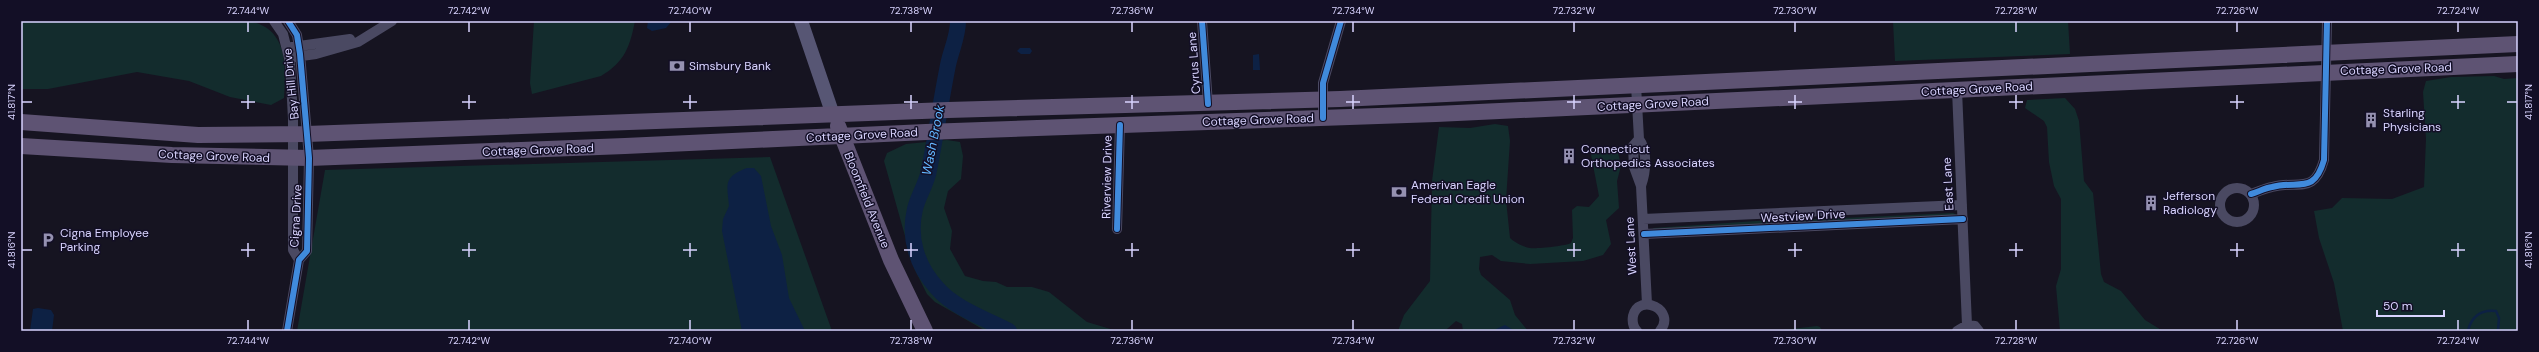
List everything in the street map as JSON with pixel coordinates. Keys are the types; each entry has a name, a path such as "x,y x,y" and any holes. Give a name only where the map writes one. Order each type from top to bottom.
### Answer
{"main road":[{"name":"Bloomfield Avenue","path":"801,21 833,116 842,135 891,260 925,331"},
{"name":"Cottage Grove Road","path":"21,146 172,155 634,123 833,116 931,110 1208,104 2081,66 2518,44"},
{"name":"Cottage Grove Road","path":"21,122 198,135 300,146 625,146 842,135 1637,105 2518,64"},
{"path":"2081,66 2082,84"},
{"path":"625,146 634,123"}],"street":[{"name":"Bay Hill Drive","path":"274,21 283,34 288,53 300,146"},
{"name":"Bay Hill Drive","path":"288,21 297,35 300,51 300,146"},
{"path":"288,53 366,37 392,21"},
{"name":"Cyrus Lane","path":"1202,21 1208,104"},
{"path":"1324,118 1324,83 1341,21"},
{"path":"2251,194 2273,186 2307,184 2320,175 2324,160 2327,21"},
{"name":"West Lane","path":"1636,85 1639,139 1633,146 1634,168 1641,186 1647,304"},
{"name":"East Lane","path":"1957,90 1967,324"},
{"name":"Riverview Drive","path":"1117,228 1120,125"},
{"name":"Cigna Drive","path":"299,260 293,250 300,146"},
{"name":"Cigna Drive","path":"287,331 299,260 307,251 300,146"},
{"name":"Westview Drive","path":"1643,219 1962,205"},
{"name":"Westview Drive","path":"1644,234 1963,220"},
{"path":"1637,331 1633,324 1634,314 1639,307 1647,304 1657,307 1663,315 1663,325 1660,331"},
{"path":"1957,331 1967,324 1975,326 1979,331"}],"green space":[{"path":"21,21 248,21 261,25 271,31 282,50 285,73 284,98 271,105 230,97 189,81 137,72 48,89 21,89"},
{"path":"534,21 635,21 631,38 625,53 616,65 609,71 601,76 532,94 530,83"},
{"path":"1893,21 2068,21 2070,54 1895,61"},
{"path":"2494,76 2504,79 2518,78 2518,331 2343,331 2334,283 2319,238 2314,211 2332,208 2342,198 2392,199 2424,187 2426,139 2423,92 2426,81 2451,77"},
{"path":"2065,98 2075,109 2079,121 2084,181 2093,193 2101,274 2104,282 2121,291 2145,320 2163,331 2060,331 2056,286 2061,269 2061,199 2054,186 2049,162 2047,127 2044,121 2025,108 2027,100"},
{"path":"1495,124 1508,126 1510,141 1506,200 1510,238 1524,247 1551,247 1571,243 1573,238 1572,210 1577,206 1589,207 1599,196 1591,155 1593,149 1617,148 1621,166 1617,181 1619,208 1606,220 1611,244 1603,255 1583,261 1530,264 1501,261 1492,255 1480,257 1479,269 1481,275 1510,300 1515,315 1528,331 1463,331 1462,324 1456,321 1447,329 1440,331 1398,331 1404,315 1430,281 1432,181 1439,127 1470,128"},
{"path":"947,140 960,142 963,156 961,179 948,191 944,208 952,231 950,249 965,276 983,281 996,282 1007,287 1032,287 1049,292 1087,322 1117,331 986,331 935,302 927,294 914,268 884,161 887,153 906,144"},
{"path":"770,157 832,331 297,331 325,170"},
{"path":"1953,213 1957,215 1795,223 1798,220"},
{"path":"1771,220 1773,225 1654,230 1653,228"},
{"path":"1817,326 1820,327 1822,331 1774,331"}],"water":[{"path":"648,21 672,21 666,28 652,31 647,28"},
{"path":"1020,48 1030,48 1032,51 1030,54 1021,54 1017,51"},
{"path":"1259,54 1260,70 1253,70 1253,55"},
{"path":"747,168 754,168 761,176 771,226 782,255 789,298 805,331 742,331 722,231 723,219 729,206 727,187 728,182 730,178 739,171"},
{"path":"38,308 51,310 54,315 52,331 30,331 33,309"},
{"path":"1505,325 1515,331 1496,331 1496,329"}],"waterway":[{"name":"Wash Brook","path":"958,21 956,38 948,65 928,175 915,209 913,220 914,241 919,261 930,279 944,295 961,307 1009,331"},
{"path":"2468,331 2474,318 2486,311 2496,311 2499,318 2498,331"}],"cycle path":[{"path":"287,331 299,260 307,251 309,158 300,54 297,35 288,21"},
{"path":"1202,21 1208,104"},
{"path":"1323,118 1323,83 1341,21"},
{"path":"2251,194 2282,185 2304,184 2315,178 2320,171 2324,160 2327,21"},
{"path":"1117,229 1120,125"},
{"path":"1644,234 1963,219"}],"place":[{"name":"Simsbury Bank","path":"677,66"},
{"name":"Starling Physicians","path":"2371,120"},
{"name":"Connecticut Orthopedics Associates","path":"1569,156"},
{"name":"Amerivan Eagle Federal Credit Union","path":"1399,192"},
{"name":"Jefferson Radiology","path":"2151,203"},
{"name":"Cigna Employee Parking","path":"48,240"}]}
